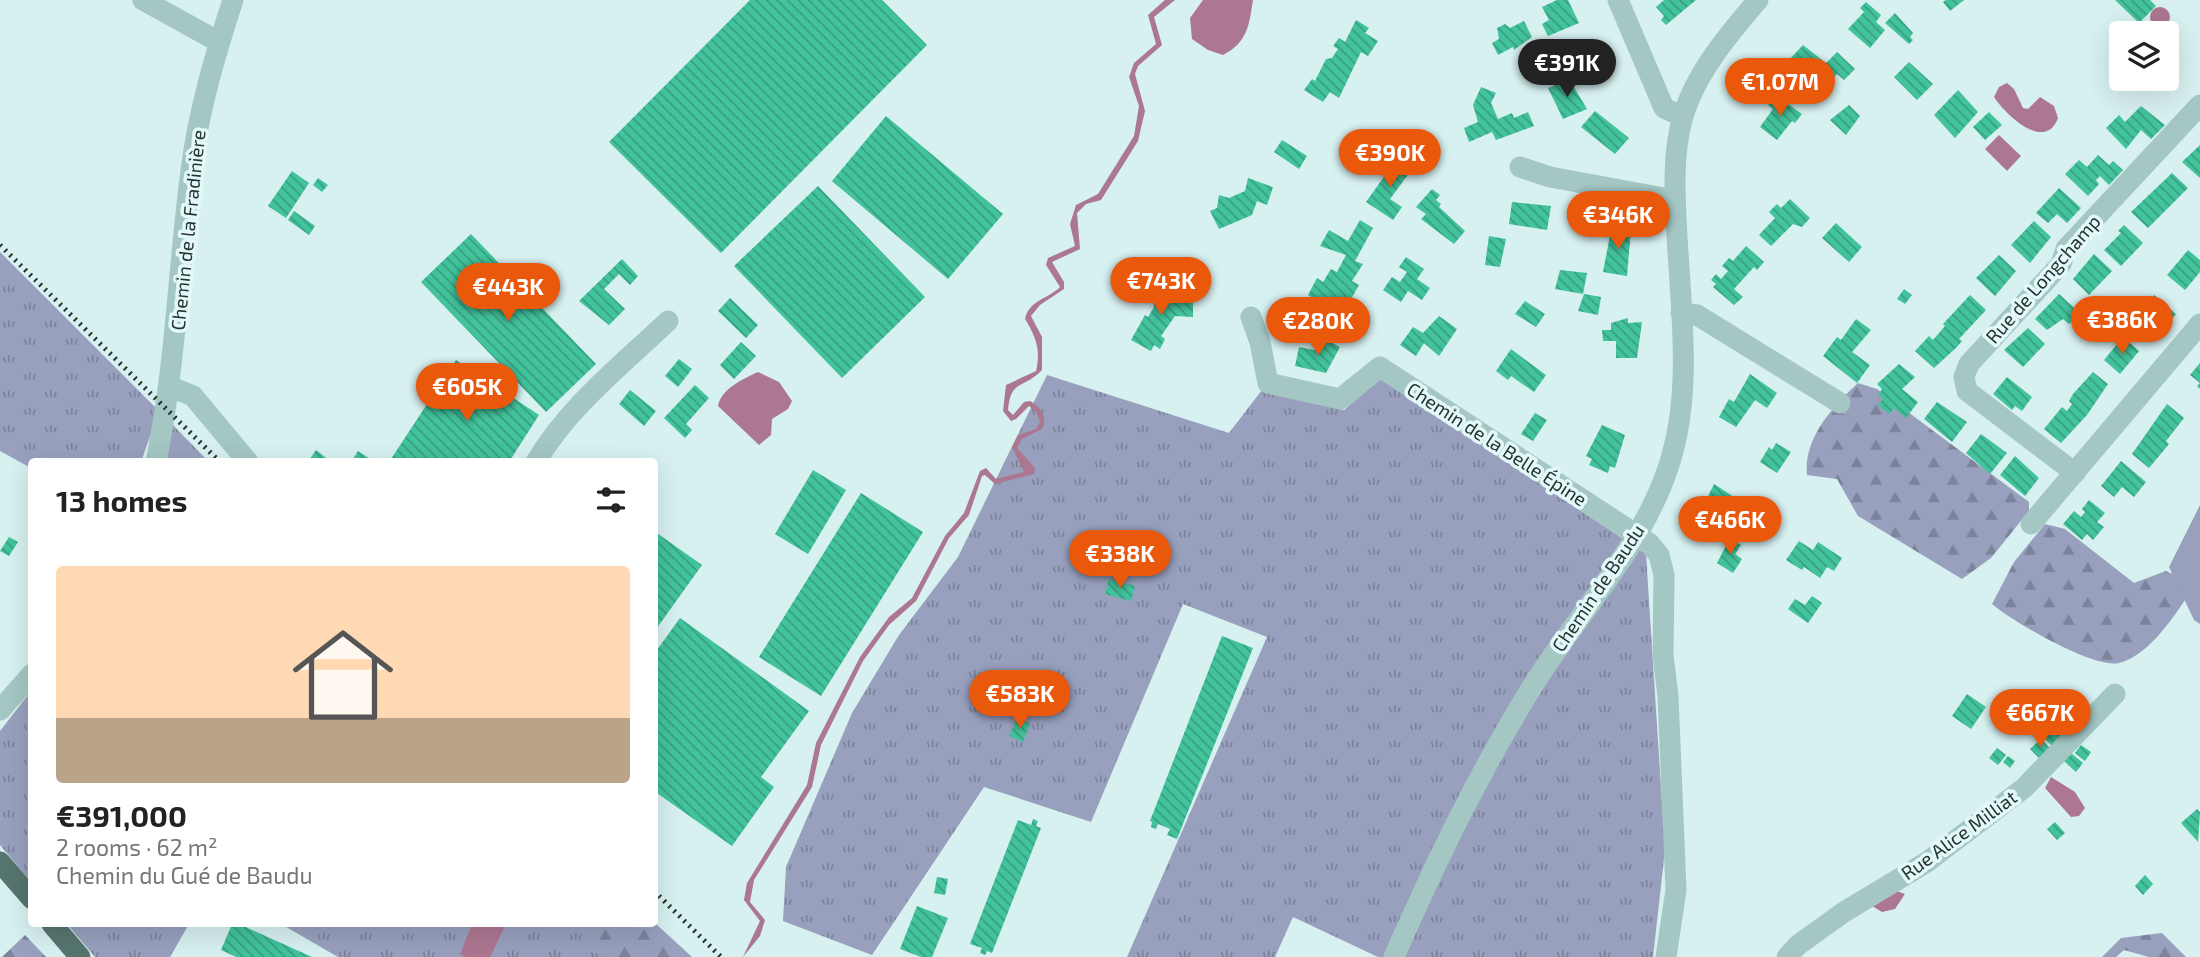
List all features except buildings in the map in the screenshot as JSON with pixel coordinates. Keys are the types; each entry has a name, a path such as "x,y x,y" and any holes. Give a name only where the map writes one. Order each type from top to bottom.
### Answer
{"main road":[{"path":"0,862 28,894"},
{"path":"55,927 80,957"}],"street":[{"path":"143,0 219,42"},
{"name":"Chemin de la Fradinière","path":"157,458 171,387 191,171 219,42 233,0"},
{"path":"1618,0 1664,108 1683,117"},
{"name":"Chemin de Baudu","path":"1394,957 1446,838 1488,758 1636,535 1668,470 1679,429 1683,377 1675,200 1677,144 1683,117 1704,71 1758,0"},
{"name":"Rue de Longchamp","path":"2075,473 1967,391 1964,377 1969,364 2061,264 2066,249 2200,105"},
{"path":"1520,167 1550,177 1675,200"},
{"path":"1681,313 1696,315 1840,403"},
{"name":"Chemin de la Belle Épine","path":"1251,317 1260,342 1268,383 1340,399 1380,367 1636,535"},
{"path":"538,458 550,438 580,405 668,321"},
{"path":"2031,524 2200,324"},
{"path":"171,387 193,396 245,458"},
{"path":"1636,535 1649,543 1658,555 1664,575 1663,655 1668,696 1676,890 1666,957"},
{"path":"0,710 28,678"},
{"name":"Rue Alice Milliat","path":"1787,957 1798,944 1844,912 1927,862 2024,788 2115,694"}],"green space":[{"path":"0,252 159,411 142,458 28,458 28,466 0,451"},
{"path":"1047,375 1229,433 1262,390 1344,410 1381,378 1646,554 1665,850 1653,957 1378,957 1293,917 1275,957 1127,957 1267,637 1183,604 1091,822 984,787 872,955 783,921 786,867 852,713 899,635 958,557"},
{"path":"1858,383 1877,389 2029,502 2029,511 1991,558 1962,579 1858,516 1837,479 1807,475 1807,462 1815,436 1830,413"},
{"path":"171,423 205,458 161,458"},
{"path":"2200,505 2200,624 2194,620 2169,567"},
{"path":"2045,524 2065,529 2134,583 2166,571 2183,579 2185,600 2148,646 2119,663 2092,659 2035,632 1992,604 2014,562"},
{"path":"28,695 28,878 0,845 0,731"},
{"path":"658,926 692,957 601,957 592,949 590,927"},
{"path":"70,927 187,927 170,957 95,957"},
{"path":"286,927 595,927 602,957 338,957"},
{"path":"2162,933 2186,957 2149,957 2124,950 2116,957 2102,957 2121,938"},
{"path":"25,935 46,957 2,957"}],"shaded area":[{"path":"1165,0 1175,0 1154,17 1162,45 1138,66 1135,74 1145,111 1138,141 1101,200 1086,204 1077,213 1080,249 1052,262 1064,282 1064,289 1040,305 1031,316 1042,337 1042,370 1015,389 1008,410 1013,415 1024,402 1030,401 1042,413 1042,429 1022,439 1017,448 1035,468 1034,474 995,484 985,475 982,476 969,515 949,538 916,601 889,625 863,661 821,745 812,787 754,880 750,902 765,920 760,936 743,957 760,921 744,900 747,883 807,785 816,743 860,657 889,617 912,598 945,536 964,513 980,471 986,468 996,479 1024,472 1012,447 1018,435 1036,429 1040,422 1037,413 1029,406 1011,421 1003,411 1006,385 1036,371 1036,344 1025,319 1030,308 1060,287 1046,265 1048,258 1075,246 1070,224 1076,205 1098,194 1134,136 1139,106 1129,77 1134,63 1156,44 1148,15"},
{"path":"1203,0 1253,0 1246,32 1238,44 1223,55 1208,50 1192,39 1190,18"},
{"path":"2156,8 2164,8 2169,13 2169,21 2151,21 2151,13"},
{"path":"2007,83 2014,89 2023,108 2028,109 2040,97 2054,106 2058,118 2052,128 2044,132 2035,131 2025,127 2007,112 1994,97 1999,87"},
{"path":"1999,135 2021,156 2007,171 1985,149"},
{"path":"758,372 779,382 792,401 788,409 772,419 771,435 759,445 718,406 723,394"},
{"path":"2051,777 2075,792 2085,808 2079,816 2071,817 2045,788"},
{"path":"1897,891 1905,894 1895,909 1882,912 1869,904"},
{"path":"471,927 504,928 490,957 465,957 460,954"}],"railway":[{"path":"0,245 216,458"},
{"path":"658,895 721,957"}]}
